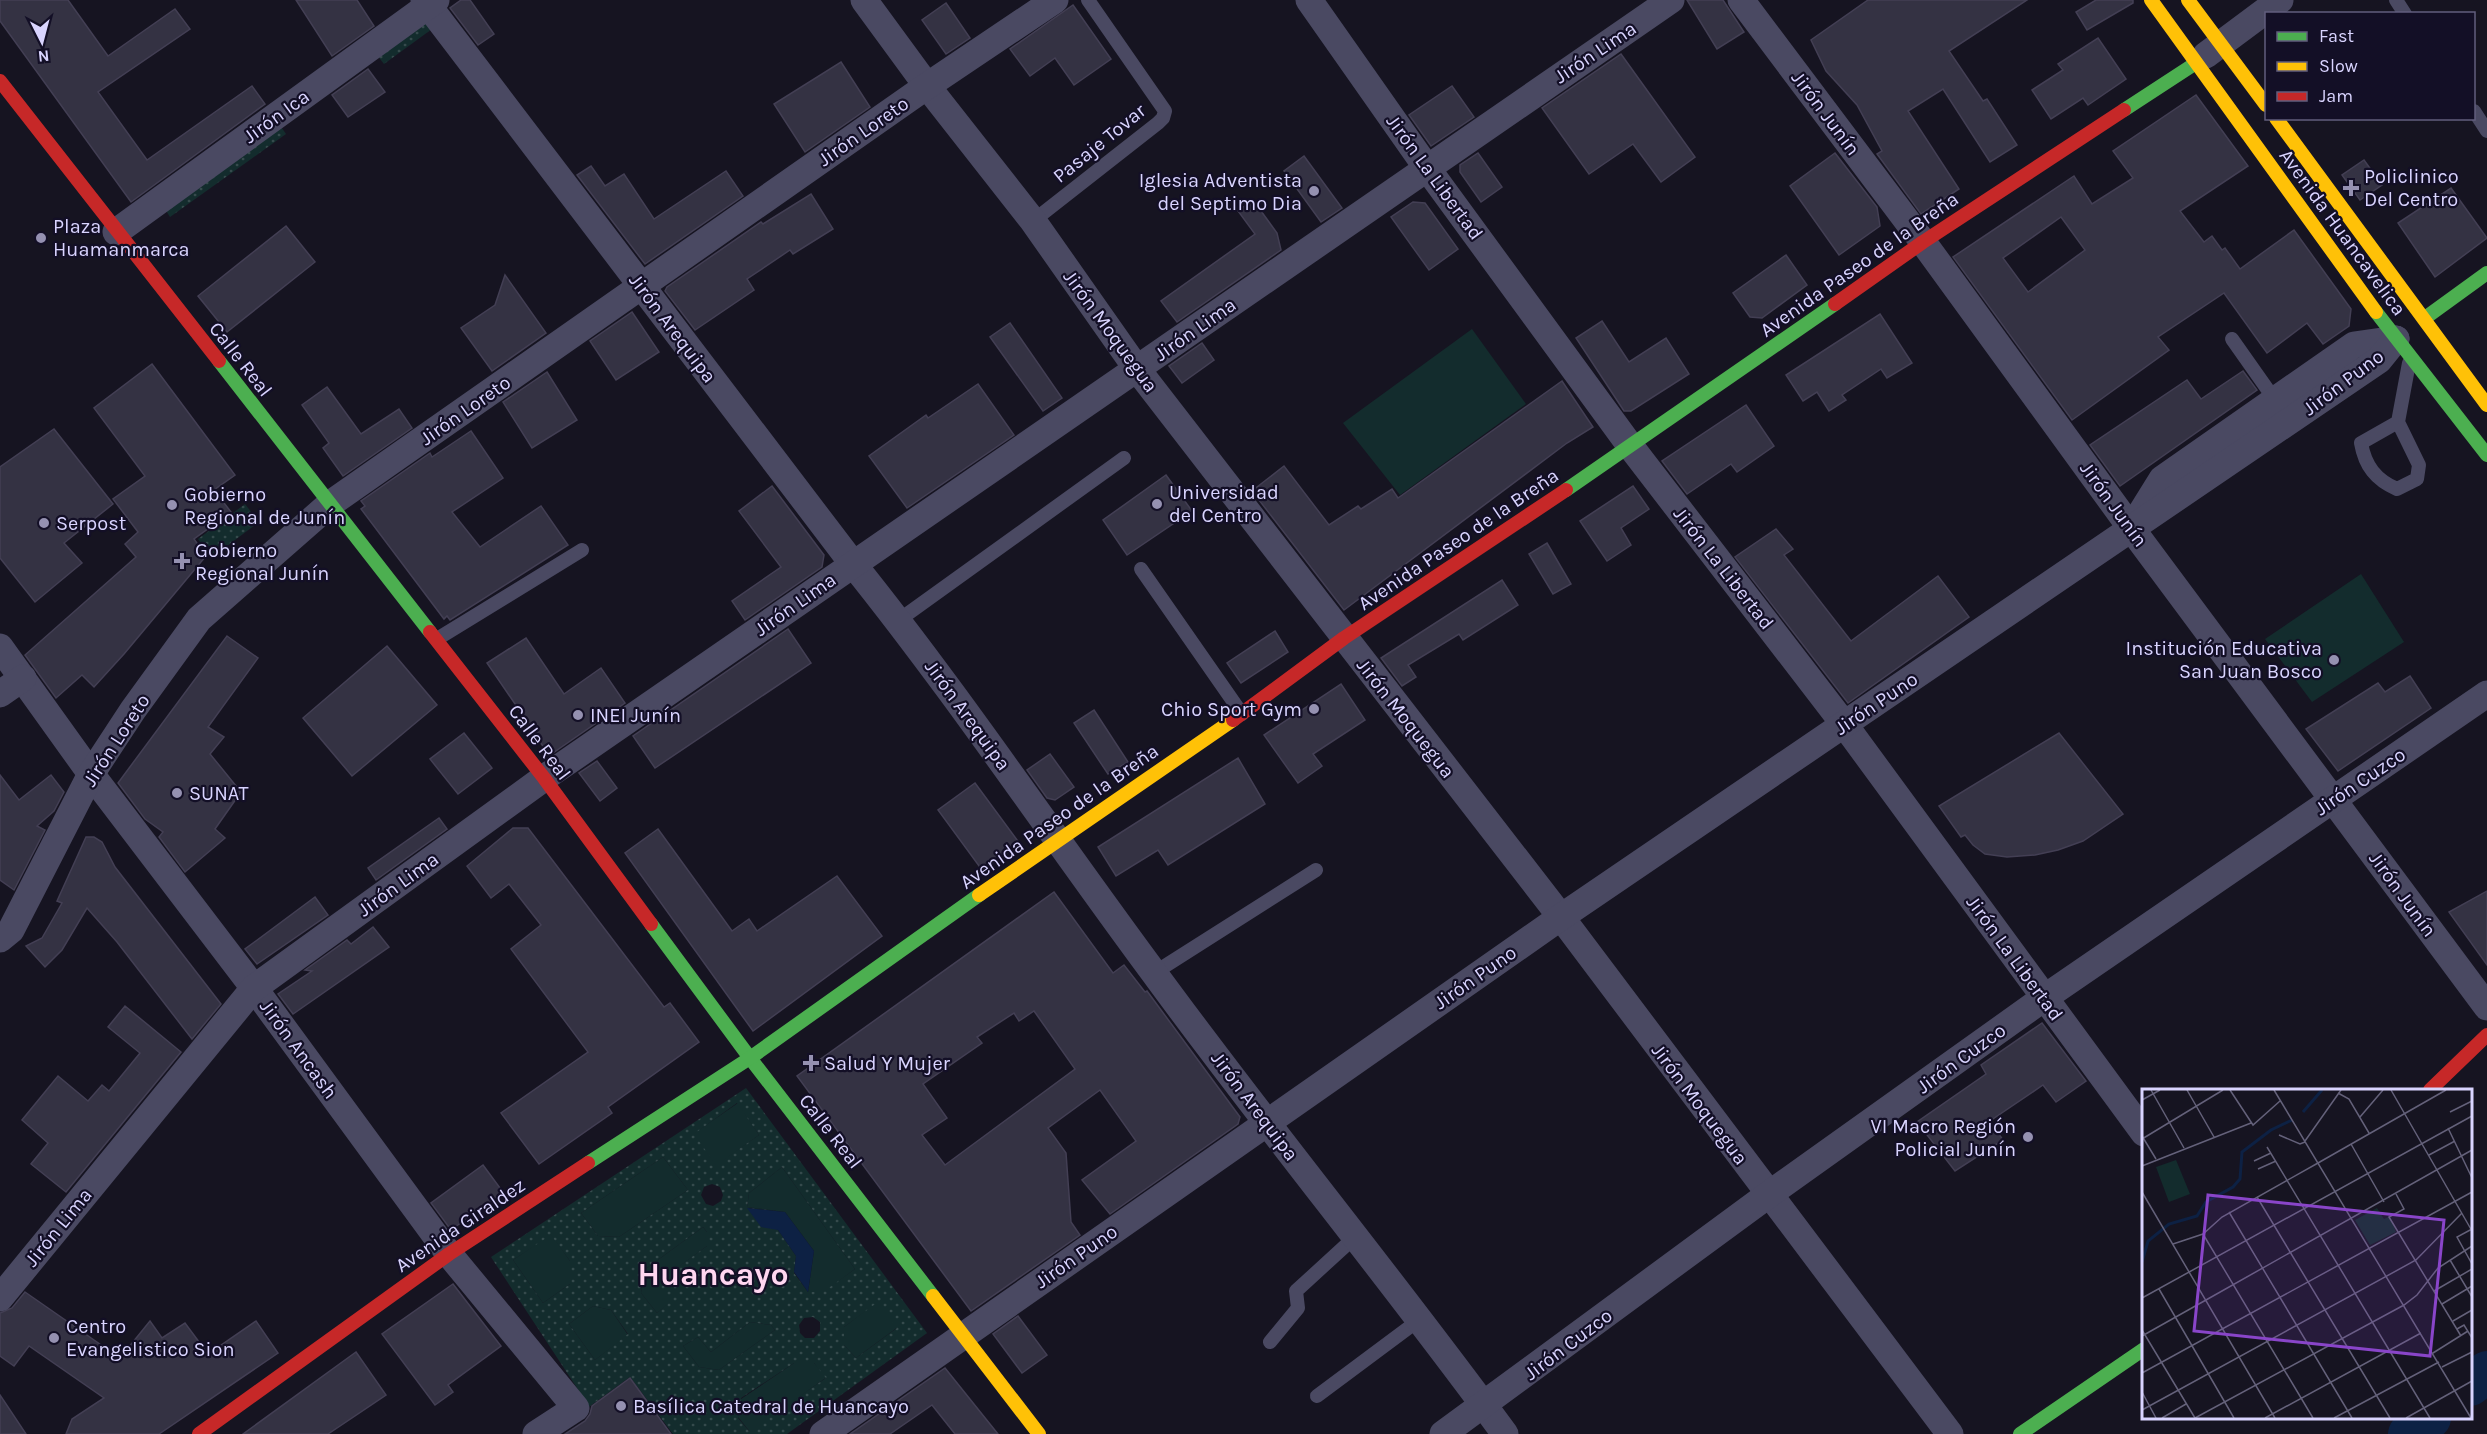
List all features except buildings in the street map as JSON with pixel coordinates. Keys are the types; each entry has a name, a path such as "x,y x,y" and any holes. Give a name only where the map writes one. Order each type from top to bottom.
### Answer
{"main road":[{"name":"Avenida Huancavelica","path":"2151,0 2403,348 2487,455"},
{"path":"2188,0 2265,104"},
{"name":"Avenida Paseo de la Breña","path":"750,1058 1059,839 1242,714 1344,638 1631,447 1923,242 2196,63"},
{"name":"Calle Real","path":"0,81 544,778 750,1058 1039,1434"},
{"name":"Avenida Huancavelica","path":"2277,120 2487,405"},
{"path":"2403,348 2425,318 2487,273"},
{"path":"2431,1089 2487,1035"},
{"name":"Avenida Giraldez","path":"199,1434 449,1254 750,1058"},
{"path":"2020,1434 2142,1350"}],"street":[{"name":"Jirón Moquegua","path":"864,0 927,86 1033,221 1137,369 1561,917 1950,1434"},
{"name":"Jirón Loreto","path":"0,939 11,930 91,774 133,710 199,619 330,504 927,86 1054,0"},
{"name":"Jirón La Libertad","path":"1309,0 1427,168 1631,447 1844,724 2142,1130"},
{"name":"Jirón Lima","path":"0,1298 254,988 544,778 1671,0"},
{"name":"Jirón Junín","path":"1741,0 1923,242 2131,528 2487,1007"},
{"path":"2196,63 2280,0"},
{"name":"Jirón Ica","path":"116,232 429,2"},
{"name":"Jirón Arequipa","path":"429,2 642,287 853,564 899,620 1154,973 1505,1434"},
{"name":"Jirón Puno","path":"2131,528 2162,479 2354,345 2403,348"},
{"name":"Jirón Puno","path":"823,1434 1561,917 2379,360 2403,348"},
{"name":"Jirón Ancash","path":"0,647 91,774 254,988 449,1254 576,1408 536,1434"},
{"path":"0,694 23,678"},
{"name":"Jirón Cuzco","path":"1443,1434 1768,1195 2044,998 2487,694"}],"lane":[{"name":"Pasaje Tovar","path":"1033,221 1158,123 1165,111 1088,0"},
{"path":"2475,113 2487,131"},
{"path":"2232,339 2275,400"},
{"path":"2398,422 2361,443 2364,458 2382,483 2397,489 2417,478 2419,465 2398,422 2403,348"},
{"path":"899,620 1124,458"},
{"path":"437,639 582,550"},
{"path":"1141,569 1242,714"},
{"path":"1154,973 1316,870"},
{"path":"1270,1342 1298,1308 1296,1291 1355,1237"},
{"path":"1317,1396 1419,1320"}],"green space":[{"path":"421,15 432,29 384,64 373,50"},
{"path":"277,121 286,134 170,217 162,204"},
{"path":"1472,329 1526,404 1400,495 1343,423"},
{"path":"245,504 259,522 211,558 198,539"},
{"path":"2361,574 2404,642 2312,702 2265,639"},
{"path":"746,1088 927,1333 787,1434 673,1434 630,1377 575,1417 581,1394 491,1257","holes":["737,1103 759,1135 716,1165 694,1134","663,1157 688,1190 619,1237 598,1236 581,1213","782,1167 855,1269 823,1292 808,1292 794,1273 796,1256 778,1230 748,1208 785,1212 747,1207 749,1193","712,1184 720,1187 723,1195 721,1201 713,1206 706,1204 701,1195 704,1187","703,1227 707,1232 707,1246 656,1283 671,1301 657,1313 641,1293 644,1270","551,1235 570,1261 570,1284 543,1303 513,1260","878,1302 897,1328 856,1358 844,1345 844,1327","593,1306 611,1310 628,1334 595,1360 569,1324","813,1317 820,1322 820,1331 814,1338 805,1338 800,1333 799,1325 804,1318","750,1322 771,1325 775,1330 719,1370 699,1367 683,1346 698,1337 711,1352","794,1363 814,1363 826,1378 749,1431 738,1418 741,1398"]},
{"path":"738,1103 759,1135 716,1166 693,1134"},
{"path":"663,1157 688,1190 619,1237 598,1236 581,1213"},
{"path":"782,1167 855,1269 823,1293 808,1292 814,1251 785,1212 747,1207 749,1193"},
{"path":"703,1227 707,1232 707,1246 657,1283 672,1301 657,1313 641,1293 644,1270"},
{"path":"551,1234 570,1261 570,1284 543,1303 513,1260"},
{"path":"878,1301 898,1327 856,1358 844,1345 844,1327"},
{"path":"593,1306 611,1310 628,1335 595,1360 569,1324"},
{"path":"750,1322 771,1325 775,1330 719,1370 699,1367 683,1346 698,1337 711,1352"},
{"path":"794,1363 814,1363 827,1377 750,1432 738,1417 741,1399"}],"water":[{"path":"747,1208 785,1212 814,1251 808,1292 794,1272 796,1256 778,1230 761,1227"}],"waterway":[{"path":"2472,1383 2487,1372"},
{"path":"2409,1434 2429,1419"}],"traffic: fast":[{"path":"2124,110 2196,63"},
{"path":"2425,318 2487,273"},
{"path":"1566,490 1835,304"},
{"path":"2376,312 2487,455"},
{"path":"219,361 430,632"},
{"path":"588,1163 750,1058 979,895"},
{"path":"651,924 750,1058 933,1296"},
{"path":"2020,1434 2142,1350"}],"traffic: slow":[{"path":"2151,0 2376,312"},
{"path":"2188,0 2265,104"},
{"path":"2277,120 2487,405"},
{"path":"979,895 1233,720"},
{"path":"933,1296 1039,1434"}],"traffic: jam":[{"path":"0,81 219,361"},
{"path":"1835,304 1923,242 2124,110"},
{"path":"1233,720 1344,638 1566,490"},
{"path":"430,632 544,778 651,924"},
{"path":"2431,1089 2487,1035"},
{"path":"199,1434 449,1254 588,1163"}],"place":[{"name":"Policlinico Del Centro","path":"2351,188"},
{"name":"Iglesia Adventista del Septimo Dia","path":"1314,191"},
{"name":"Plaza Huamanmarca","path":"41,238"},
{"name":"Universidad del Centro","path":"1157,504"},
{"name":"Gobierno Regional de Junín","path":"172,505"},
{"name":"Serpost","path":"44,523"},
{"name":"Gobierno Regional Junín","path":"182,561"},
{"name":"Institución Educativa San Juan Bosco","path":"2334,660"},
{"name":"Chio Sport Gym","path":"1314,709"},
{"name":"INEI Junín","path":"578,715"},
{"name":"SUNAT","path":"177,793"},
{"name":"Salud Y Mujer","path":"811,1063"},
{"name":"VI Macro Región Policial Junín","path":"2028,1137"},
{"name":"Centro Evangelistico Sion","path":"54,1338"},
{"name":"Basílica Catedral de Huancayo","path":"621,1406"}],"district":[{"name":"Huancayo","path":"713,1274"}]}
